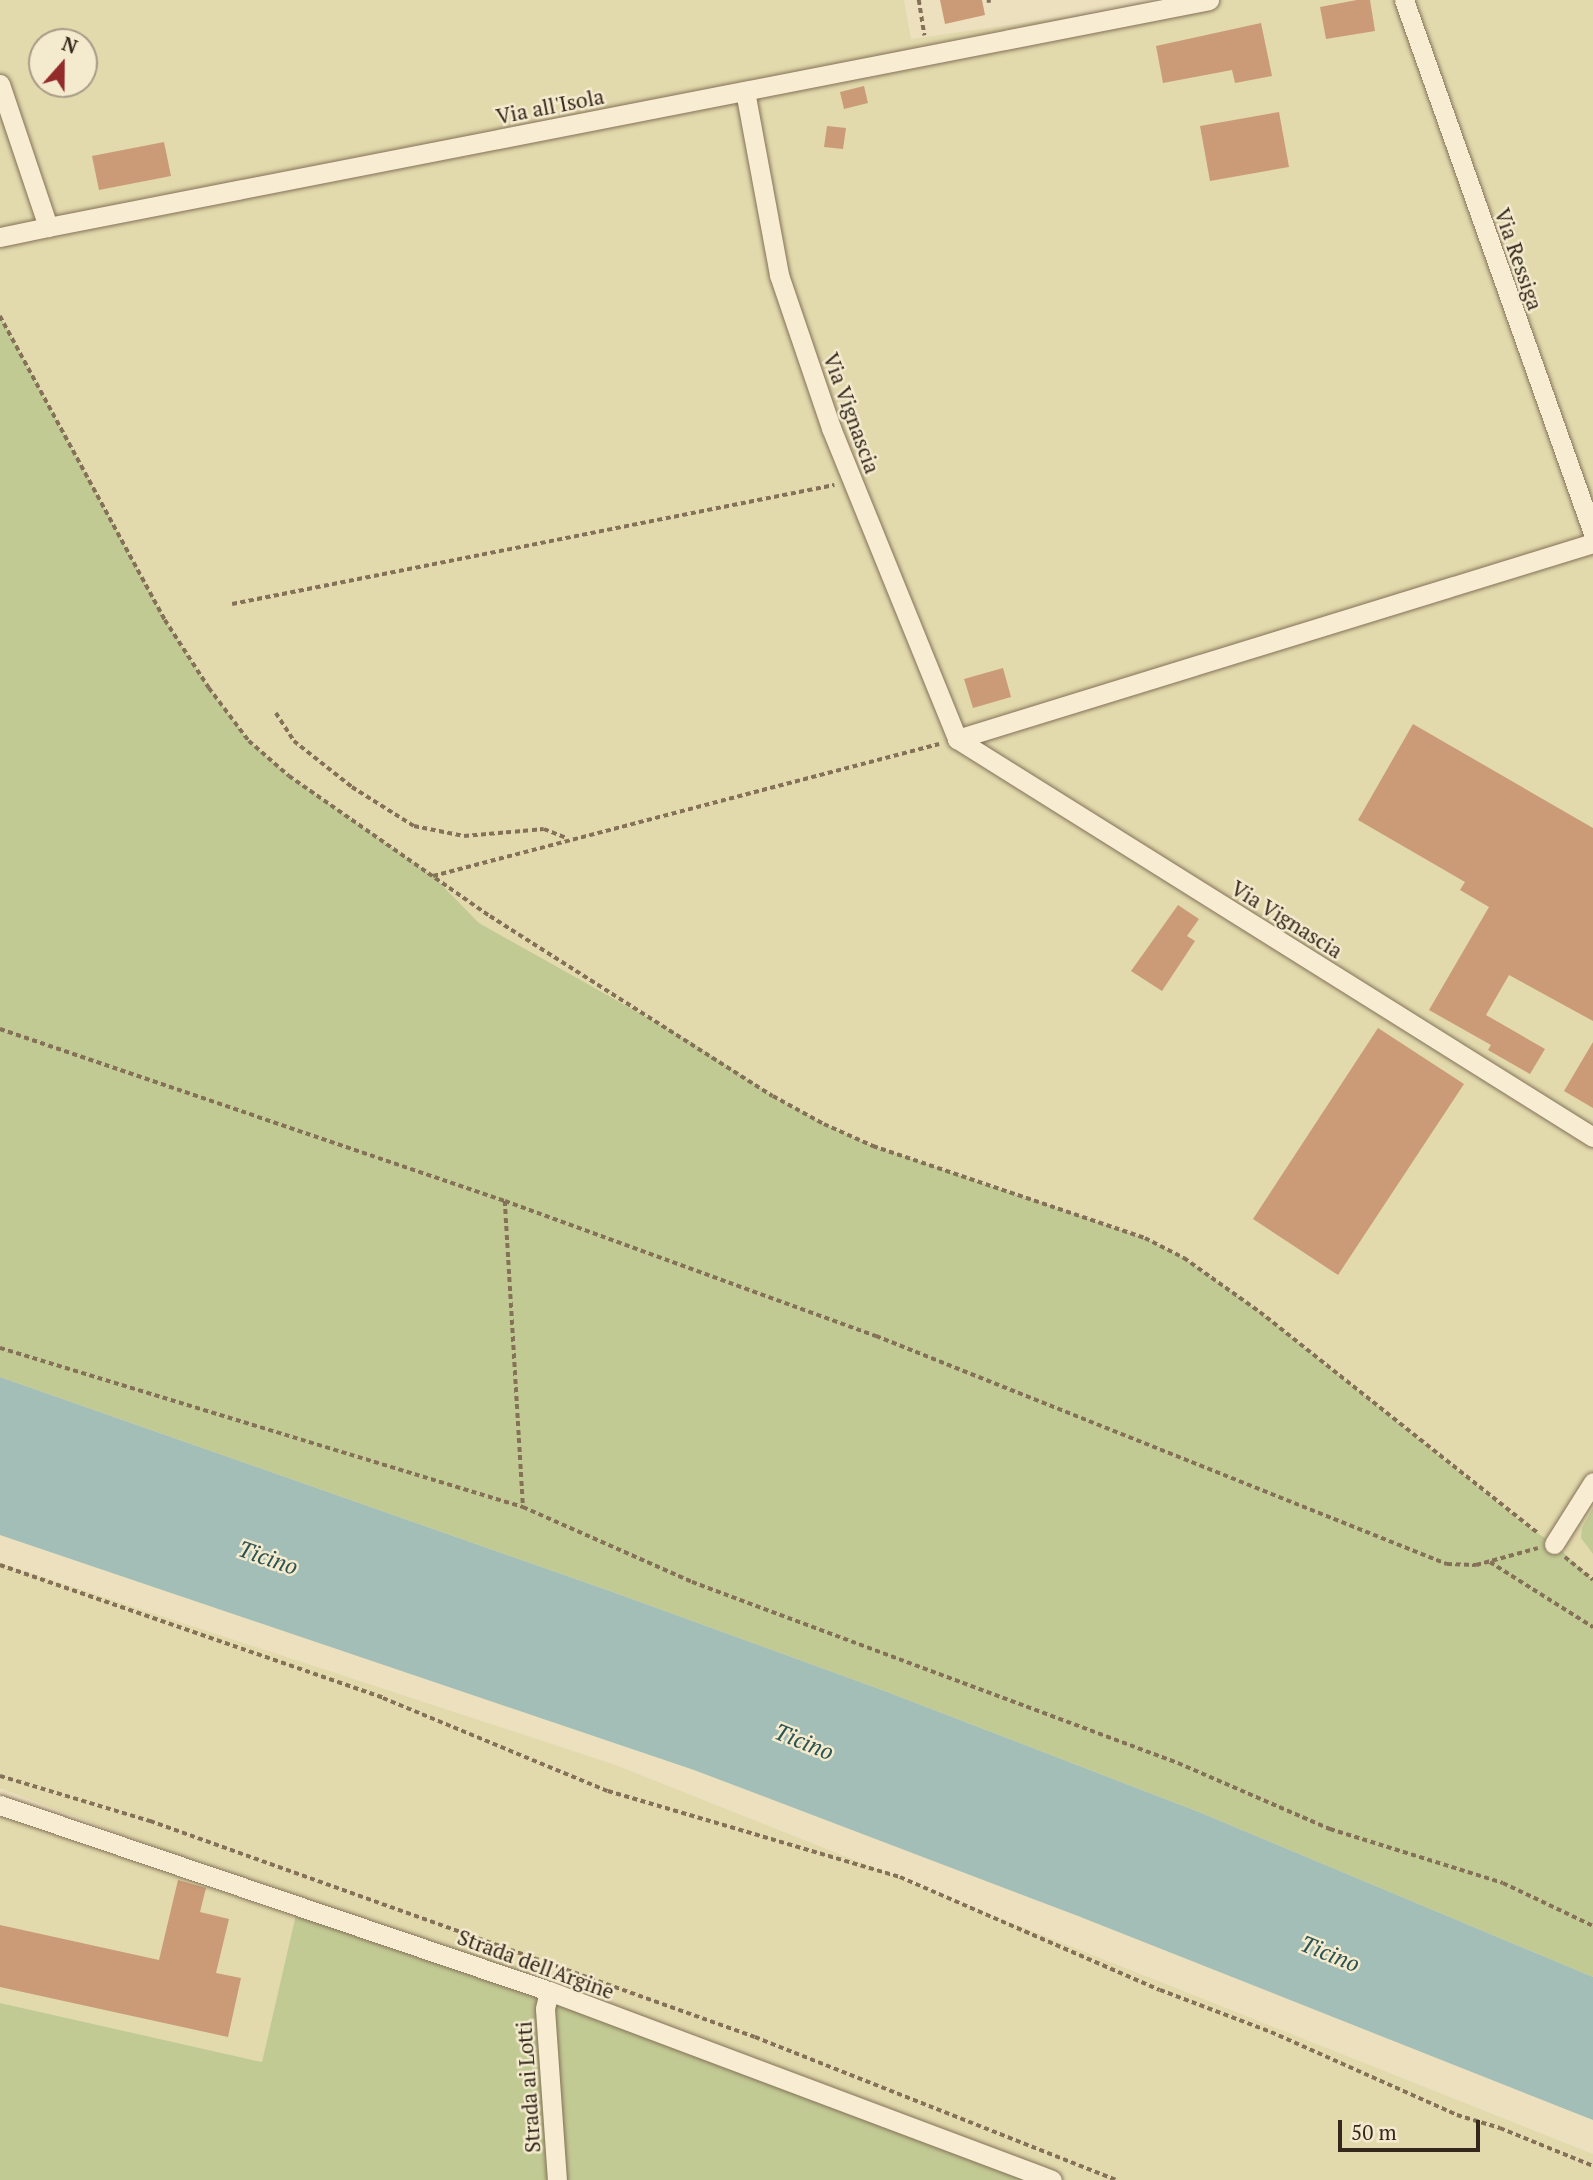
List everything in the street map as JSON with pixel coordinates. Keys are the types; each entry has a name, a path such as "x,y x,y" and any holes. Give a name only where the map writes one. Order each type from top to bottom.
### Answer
{"street":[{"name":"Via all'Isola","path":"0,237 1209,0"},
{"name":"Via Ressiga","path":"1404,0 1593,533"},
{"path":"0,84 48,227"},
{"name":"Via Vignascia","path":"745,91 779,275 853,481 957,739 1593,1137"},
{"path":"957,739 1593,543"},
{"path":"1554,1544 1593,1482"},
{"name":"Strada dell'Argine","path":"0,1805 549,1991 1052,2180"},
{"name":"Strada ai Lotti","path":"549,1991 545,2009 557,2180"}],"path":[{"path":"919,0 926,55"},
{"path":"0,316 165,620 209,688 249,741 289,776 433,876 773,1096 824,1124 873,1146 1145,1238 1184,1258 1260,1312 1527,1526 1554,1544 1593,1580"},
{"path":"232,604 853,481"},
{"path":"276,713 294,741 352,787 414,827 464,836 544,829 567,839"},
{"path":"433,876 957,739"},
{"path":"0,1029 505,1201 876,1336 1447,1564 1462,1566 1490,1562 1554,1544"},
{"path":"505,1201 523,1507"},
{"path":"0,1348 523,1507 692,1582 1178,1763 1330,1829 1503,1883 1593,1926"},
{"path":"1490,1562 1593,1627"},
{"path":"0,1565 383,1698 608,1791 901,1877 1160,1990 1271,2032 1457,2115 1500,2128 1593,2166"},
{"path":"0,1776 150,1821 729,2028 1117,2180"}],"shaded area":[{"path":"0,0 904,0 911,39 1184,0 1593,0 1593,1580 1554,1544 1527,1526 1260,1312 1184,1258 1145,1238 873,1146 824,1124 773,1096 691,1042 479,923 433,876 289,776 249,741 209,688 165,620 0,316"},
{"path":"0,1563 613,1764 1593,2154 1593,2180 1032,2180 0,1788"},
{"path":"0,1811 297,1910 262,2062 0,2003"}],"green space":[{"path":"0,316 165,620 209,688 249,741 289,776 433,876 479,923 691,1042 773,1096 824,1124 873,1146 1145,1238 1184,1258 1260,1312 1527,1526 1554,1544 1593,1580 1593,1977 1199,1812 882,1690 610,1591 0,1377"},
{"path":"1593,1508 1593,1554 1581,1538 1582,1528"},
{"path":"297,1910 538,1998 550,2180 0,2180 0,2003 262,2062"},
{"path":"568,2003 1035,2180 566,2180 553,2005"}],"water":[{"name":"Ticino","path":"0,1377 610,1591 882,1690 1199,1812 1593,1977 1593,2120 1078,1916 694,1770 0,1535"}],"building":[{"path":"940,0 982,0 985,15 945,24"},
{"path":"1370,0 1375,31 1326,39 1320,7"},
{"path":"1261,23 1272,76 1235,83 1232,70 1163,83 1156,46"},
{"path":"864,86 868,103 844,109 840,92"},
{"path":"1279,112 1289,167 1210,181 1200,126"},
{"path":"827,126 846,128 843,149 824,147"},
{"path":"164,142 171,176 99,190 92,156"},
{"path":"1003,668 1011,697 973,708 964,679"},
{"path":"1413,724 1593,828 1593,1021 1509,975 1486,1015 1545,1049 1530,1074 1488,1050 1491,1045 1429,1010 1489,907 1460,890 1465,882 1358,820"},
{"path":"1178,905 1199,919 1187,936 1195,941 1162,991 1131,971"},
{"path":"1378,1028 1464,1084 1338,1275 1253,1219"},
{"path":"1593,1042 1593,1108 1564,1091"},
{"path":"178,1880 206,1888 200,1912 229,1919 216,1973 241,1978 228,2037 0,1987 0,1925 159,1960"}]}
